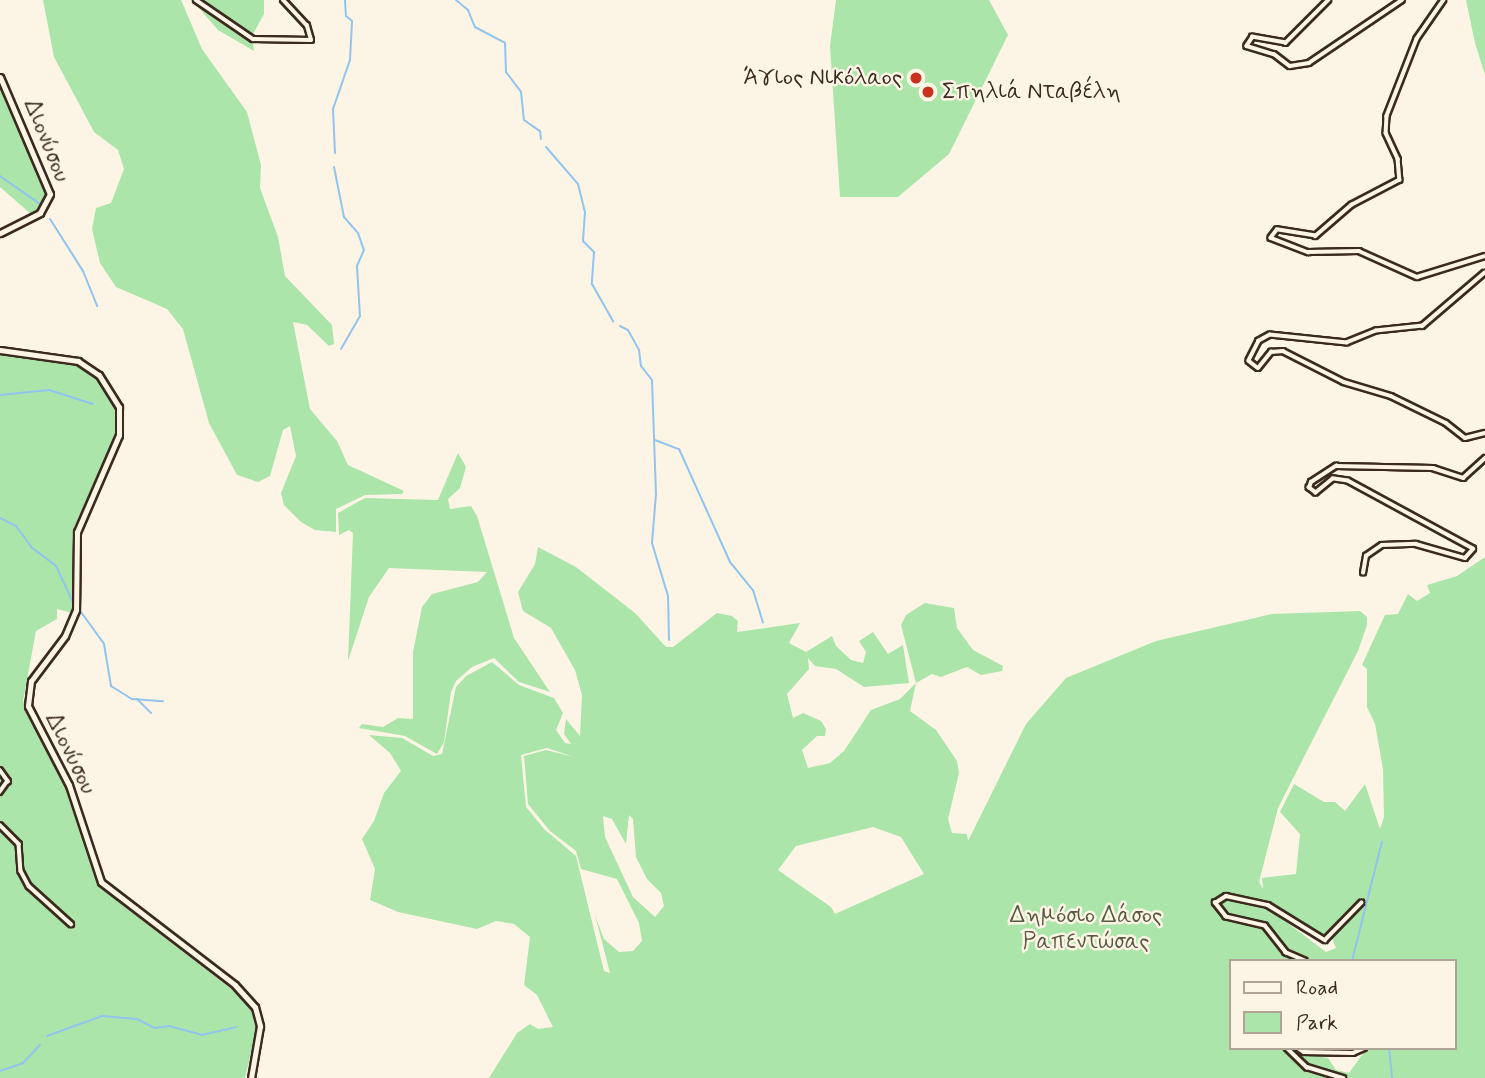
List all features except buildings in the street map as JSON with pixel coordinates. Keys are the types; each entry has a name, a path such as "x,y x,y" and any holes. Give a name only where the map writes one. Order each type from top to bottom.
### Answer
{"main road":[{"name":"Διονύσου","path":"0,77 50,194 40,213 0,233"},
{"name":"Διονύσου","path":"0,350 78,361 99,375 119,407 120,435 77,532 76,610 65,636 31,681 28,706 69,785 90,859 101,882 235,985 256,1007 260,1026 251,1078"}],"street":[{"path":"196,0 253,38 311,40 305,22 283,0"},
{"path":"1329,0 1286,43 1253,37 1247,46 1274,54 1290,66 1309,63 1402,0"},
{"path":"1444,0 1417,39 1387,116 1386,133 1398,159 1399,180 1352,205 1316,236 1278,230 1271,238 1311,253 1359,251 1417,276 1485,256"},
{"path":"1485,273 1423,326 1376,331 1350,343 1270,335 1259,341 1249,361 1258,368 1271,352 1283,351 1346,383 1391,396 1446,423 1465,438 1485,433"},
{"path":"1363,573 1365,558 1382,545 1416,544 1465,558 1473,550 1348,481 1333,479 1316,493 1309,488 1311,482 1336,466 1433,468 1463,478 1485,458"},
{"path":"0,770 8,781 0,792"},
{"path":"0,825 19,844 20,867 29,886 71,924"},
{"path":"1300,959 1286,953 1265,926 1226,917 1215,903 1226,896 1268,905 1325,940 1361,903"},
{"path":"1289,1050 1307,1067 1343,1078"},
{"path":"1300,1050 1353,1053 1360,1050"}],"green space":[{"path":"43,0 181,0 202,49 247,112 261,165 260,188 278,237 285,276 332,325 334,344 329,346 307,325 293,322 310,409 337,441 348,465 404,491 402,494 365,495 336,509 336,532 315,530 301,522 284,505 281,493 296,456 290,426 283,430 270,476 258,482 237,475 209,423 183,329 167,309 116,287 100,263 92,229 96,208 111,203 124,169 118,150 94,132 54,57"},
{"path":"192,0 264,0 264,14 252,36 254,51 218,30"},
{"path":"836,0 989,0 1008,35 949,154 898,197 840,197 830,46"},
{"path":"1466,0 1485,0 1485,75 1475,43"},
{"path":"0,86 47,193 46,202 32,215 0,187"},
{"path":"0,353 47,355 86,367 102,381 116,406 116,436 74,527 77,584 72,613 57,609 57,619 36,631 23,701 67,788 96,877 121,904 252,1005 258,1023 245,1078 0,1078"},
{"path":"458,453 466,467 460,488 448,499 450,509 471,506 477,516 514,638 550,692 519,682 494,658 472,667 456,681 451,692 444,742 437,754 405,736 359,728 362,724 383,727 398,718 413,719 413,652 422,607 432,594 478,582 487,572 389,568 369,597 348,661 353,533 349,530 339,535 338,513 365,498 438,500"},
{"name":"Δημόσιο Δάσος Ραπεντώσας","path":"538,547 576,567 635,613 666,647 673,647 717,613 732,616 738,621 737,632 800,623 789,643 806,652 832,636 836,646 851,660 863,663 866,652 859,641 873,632 888,654 903,645 909,683 864,687 836,669 815,666 808,658 809,669 787,694 793,718 803,713 821,721 826,729 825,736 817,736 802,750 808,768 830,763 844,751 871,710 900,699 916,683 910,711 936,730 957,761 959,773 948,819 952,833 967,834 968,841 1026,724 1066,678 1156,641 1272,614 1360,611 1367,617 1367,625 1358,651 1278,808 1259,882 1263,889 1262,878 1296,874 1300,834 1280,812 1294,784 1324,802 1335,802 1345,811 1365,784 1380,829 1384,817 1383,769 1375,724 1367,707 1367,669 1362,665 1385,615 1398,614 1408,594 1417,601 1430,593 1427,585 1457,576 1485,557 1485,1078 489,1078 517,1033 530,1024 538,1029 553,1027 537,995 524,985 530,937 514,924 496,921 477,929 398,912 370,900 375,869 362,839 374,821 384,793 401,771 390,753 369,735 402,738 433,756 442,754 456,687 466,676 492,662 519,685 554,698 563,713 556,730 565,743 571,744 564,734 566,719 580,736 582,695 575,670 551,628 523,611 518,592 535,564","holes":["547,748 574,757 546,750 524,756 528,804 550,831 576,851 581,869 617,879 639,923 642,941 633,951 619,952 604,939 595,915 610,973 604,971 576,856 544,829 526,807 521,755","629,815 633,819 636,857 647,879 661,893 664,906 655,917 633,897 605,837 603,816 612,819 626,844","873,827 901,837 924,874 835,914 831,907 778,870 796,846","1261,903 1274,906 1325,939 1331,936 1336,948 1326,952"]},
{"path":"925,603 954,608 957,628 973,650 1003,666 1002,671 981,675 967,667 941,677 932,674 916,683 901,625 906,615"}],"waterway":[{"path":"335,153 333,109 350,60 352,21 346,16 345,0"},
{"path":"456,0 468,10 475,27 505,43 506,72 521,92 524,120 540,131 541,139"},
{"path":"546,147 578,184 585,212 583,241 594,252 592,284 613,321"},
{"path":"334,167 344,217 358,233 364,250 357,266 360,316 341,349"},
{"path":"0,176 40,204"},
{"path":"50,219 83,271 97,306"},
{"path":"620,326 628,330 639,350 641,366 652,380 656,494 652,543 668,596 669,640"},
{"path":"0,395 49,390 93,404"},
{"path":"655,440 679,449 730,562 753,590 763,623"},
{"path":"0,518 16,526 31,547 56,566 73,602"},
{"path":"81,612 104,644 111,686 132,699 163,701"},
{"path":"137,699 151,713"},
{"path":"1353,959 1382,842"},
{"path":"47,1036 102,1016 137,1019 155,1028 169,1026 202,1035 236,1027"},
{"path":"0,1071 23,1063 40,1045"},
{"path":"1389,1050 1392,1078"}],"place":[{"name":"Άγιος Νικόλαος","path":"916,78"},
{"name":"Σπηλιά Νταβέλη","path":"928,92"}]}
